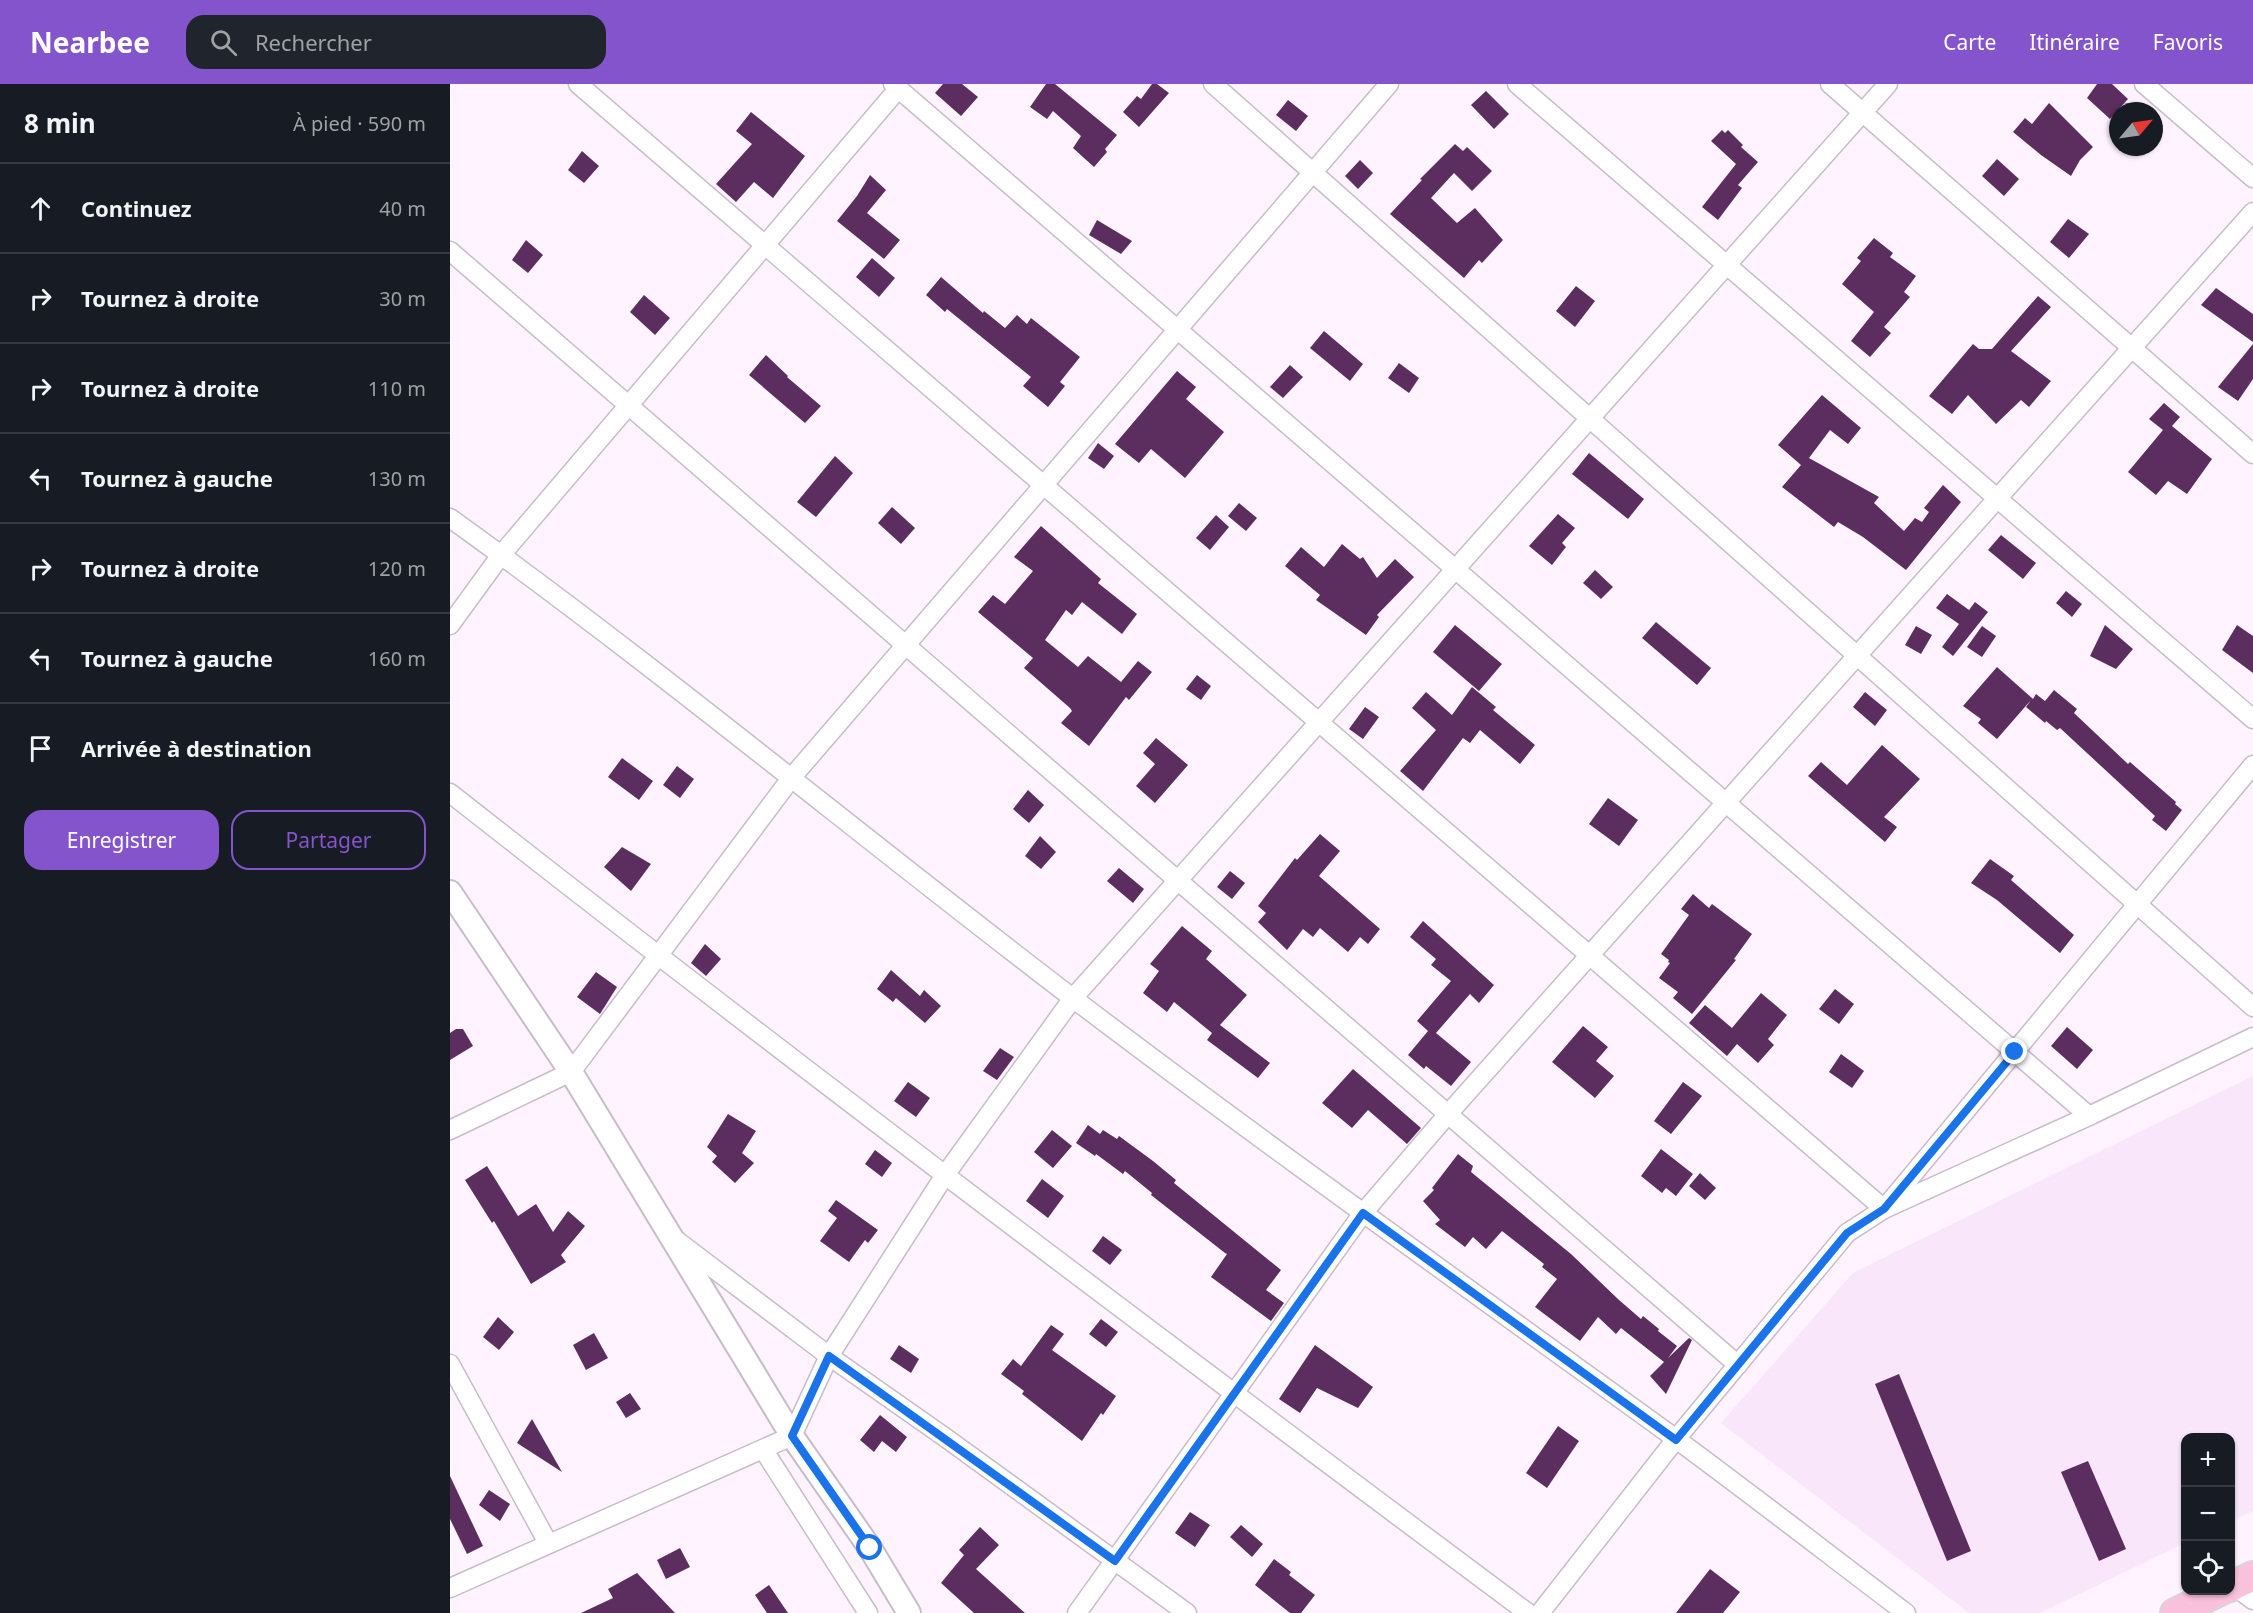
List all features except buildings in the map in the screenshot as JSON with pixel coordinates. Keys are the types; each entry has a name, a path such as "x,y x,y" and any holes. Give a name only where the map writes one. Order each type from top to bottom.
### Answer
{"main road":[{"path":"2175,1613 2238,1588"}],"street":[{"path":"578,84 1884,1209"},
{"path":"1212,84 2253,1007"},
{"path":"450,1130 571,1072 792,777 1389,84"},
{"path":"1517,84 2253,719"},
{"path":"1830,84 2253,454"},
{"path":"450,1588 792,1436 829,1356 945,1175 1073,998 1888,84"},
{"path":"2144,84 2253,178"},
{"path":"450,625 501,555 765,245 896,86 2089,1116"},
{"path":"1077,1613 1363,1213 1448,1114 2253,212"},
{"path":"450,251 1738,1365"},
{"path":"450,518 792,777 1073,998 1363,1213 1676,1440 1906,1613"},
{"path":"1884,1209 2253,765"},
{"path":"450,793 658,957 1234,1394 1528,1613"},
{"path":"450,892 571,1072 792,1436 870,1548 909,1613"},
{"path":"1540,1613 1676,1440 1847,1233 1884,1209 2089,1116 2253,1037"},
{"path":"670,1236 829,1356 1187,1613"},
{"path":"450,1364 548,1543"},
{"path":"763,1449 868,1613"}],"shaded area":[{"path":"2253,1076 2253,1511 2235,1519 2235,1433 2181,1433 2181,1545 2040,1613 1969,1613 1721,1423 1853,1273"}],"route":[{"path":"870,1548 792,1436 829,1356 1115,1561 1363,1213 1676,1440 1847,1233 1884,1209 2015,1052"}]}
